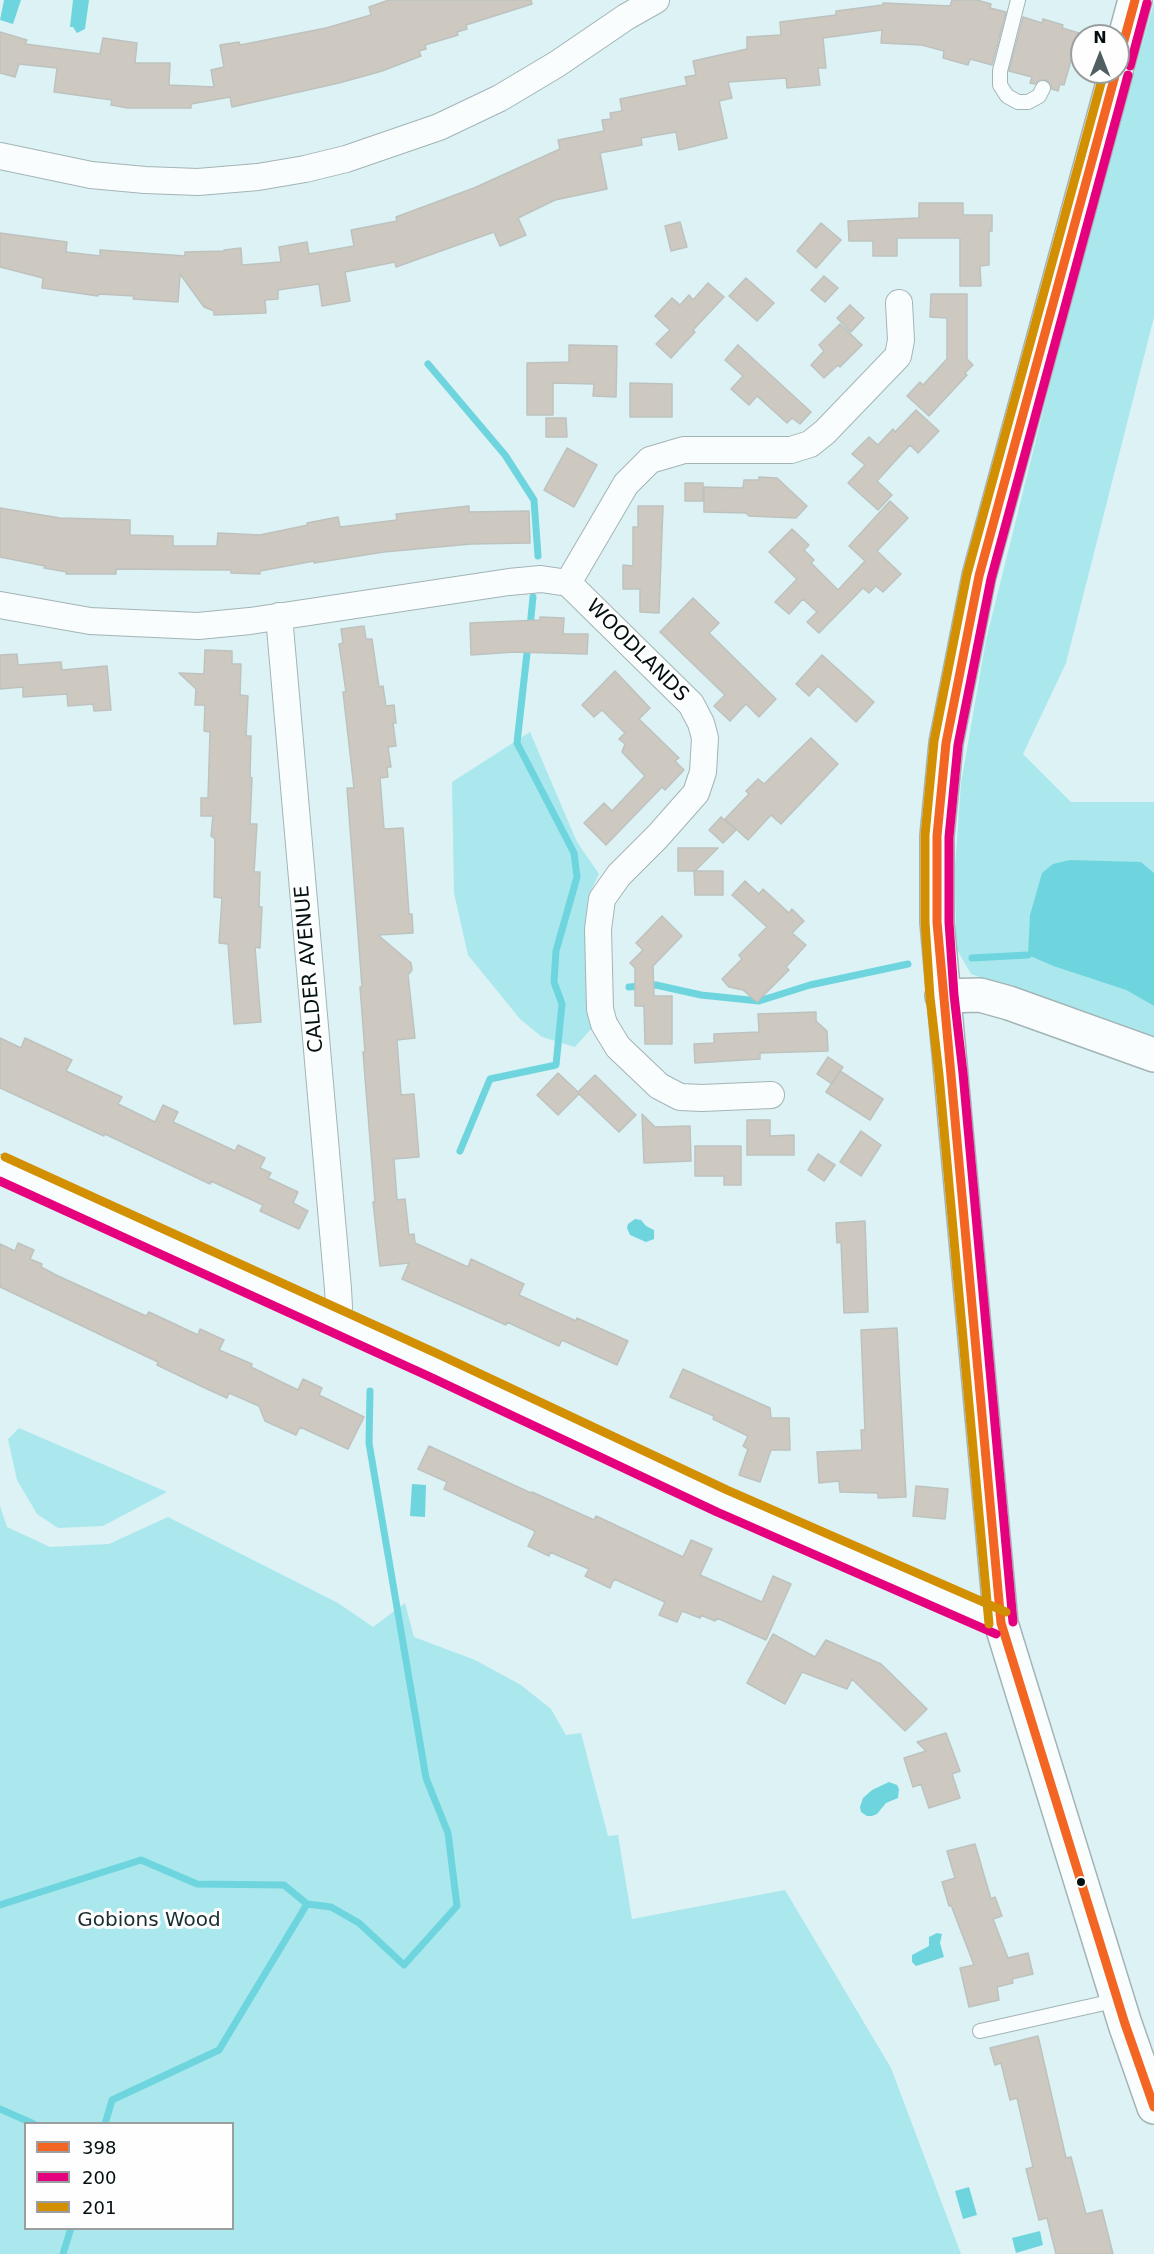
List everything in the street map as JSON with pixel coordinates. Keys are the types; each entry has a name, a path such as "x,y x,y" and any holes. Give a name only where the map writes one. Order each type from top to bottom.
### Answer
{"main road":[{"path":"1129,24 1135,0"},
{"path":"1113,84 979,576 946,743 937,836 937,922 1001,1623 1118,2000 1154,2107"},
{"path":"942,996 990,997 1064,1021 1154,1055"}],"street":[{"path":"0,156 91,175 145,180 198,182 305,170 346,159 440,127 500,98 557,64 626,16 656,0"},
{"path":"0,605 90,621 198,626 509,582 541,579 568,584 626,484 650,460 684,450 791,450 810,444 825,432 898,356 901,340 899,303"},
{"name":"WOODLANDS","path":"568,584 691,704 701,723 705,738 703,772 696,793 619,875 603,899 598,929 600,1009 604,1024 618,1047 659,1086 680,1097 771,1095"},
{"name":"CALDER AVENUE","path":"279,616 338,1289 339,1307 334,1322"},
{"path":"0,1168 334,1322 433,1365 737,1508 1001,1623"}],"lane":[{"path":"1018,0 1000,71 1000,85 1007,96 1018,102 1028,102 1039,96 1043,88"},
{"path":"980,2031 1118,2000"}],"green space":[{"path":"1154,3 1154,317 1066,663 1023,754 1071,802 1154,802 1154,873 1141,862 1107,863 1028,955 1053,966 1126,990 1154,1006 1154,1042 971,974 956,948 955,867 961,783 986,640 1083,251"},
{"path":"530,732 577,842 599,874 588,897 586,923 591,1029 575,1047 542,1037 520,1019 468,955 454,893 452,782"},
{"path":"19,1428 167,1492 103,1526 58,1528 37,1514 17,1480 8,1439"},
{"name":"Gobions Wood","path":"0,1506 7,1527 50,1547 109,1544 168,1517 338,1603 373,1627 405,1603 414,1637 475,1660 521,1685 551,1709 566,1735 581,1733 608,1836 618,1835 632,1919 785,1890 891,2068 961,2254 0,2254"}],"shaded area":[{"path":"4,0 21,0 13,24 0,20"},
{"path":"73,0 89,0 85,29 77,33 73,27 70,27"},
{"path":"1070,860 1141,862 1154,873 1154,1006 1126,990 1053,966 1028,955 1030,915 1042,873 1053,864"},
{"path":"635,1219 641,1220 654,1230 654,1239 646,1242 630,1235 628,1224"},
{"path":"412,1484 426,1485 425,1517 410,1516"},
{"path":"889,1782 897,1785 898,1798 886,1803 877,1814 872,1816 861,1812 863,1798 872,1790"},
{"path":"937,1933 942,1934 940,1943 944,1957 916,1966 912,1962 912,1955 929,1946 929,1937"},
{"path":"969,2187 977,2215 963,2219 955,2191"},
{"path":"1040,2231 1043,2245 1016,2253 1012,2238"}],"building":[{"path":"389,0 531,0 532,4 466,25 467,29 457,32 458,35 425,45 426,49 419,51 421,56 382,71 232,107 230,97 191,104 191,108 128,108 111,105 112,100 54,92 57,68 19,64 15,77 0,73 0,32 27,40 25,44 100,54 103,38 137,43 135,63 170,63 169,85 214,87 211,70 224,67 220,45 239,42 240,45 326,28 371,15 369,7"},
{"path":"952,0 977,0 991,4 990,8 1006,12 992,65 970,59 968,65 943,58 944,51 922,45 881,43 882,30 823,38 826,68 818,68 820,85 787,88 786,78 728,82 732,98 719,101 727,138 679,150 676,132 641,138 642,145 600,153 607,189 555,200 518,218 526,235 500,246 494,232 396,267 395,262 345,272 350,301 322,306 319,284 278,290 278,299 265,300 266,313 214,315 214,311 204,307 180,274 178,302 133,299 134,296 99,294 98,296 42,288 43,278 0,267 0,233 67,242 66,252 100,256 100,250 185,256 185,252 241,248 242,265 281,262 279,247 307,242 309,254 354,246 351,230 397,221 396,217 474,188 560,149 558,140 604,131 602,120 611,119 610,113 622,111 620,99 687,85 685,77 696,75 693,61 747,49 747,37 781,35 780,22 836,15 836,11 883,5 883,3 950,6"},
{"path":"1023,17 1042,23 1043,19 1063,25 1062,28 1070,30 1070,64 1064,85 1060,84 1058,91 1052,89 1051,84 1046,80 1039,80 1035,84 1030,83 1032,77 1009,71"},
{"path":"919,203 963,203 963,215 992,215 992,231 989,231 989,265 980,266 981,286 960,286 960,238 897,238 897,256 873,256 873,241 849,241 848,221 919,218"},
{"path":"680,222 687,247 671,251 665,226"},
{"path":"821,223 841,240 816,268 797,251"},
{"path":"824,276 838,288 825,302 811,290"},
{"path":"746,278 774,303 757,321 729,296"},
{"path":"708,283 724,297 671,358 656,344 670,330 655,316 672,298 680,305 689,295 693,300"},
{"path":"931,294 967,294 967,359 973,365 965,373 967,375 929,416 907,396 920,382 923,385 947,359 947,318 930,317"},
{"path":"850,305 864,318 851,332 837,318"},
{"path":"840,324 862,345 840,367 838,365 824,378 811,365 824,351 819,345"},
{"path":"569,345 617,346 616,397 593,396 594,384 553,383 553,415 527,415 527,363 569,362"},
{"path":"738,345 811,412 800,424 792,418 787,423 757,396 749,405 731,389 743,376 725,360"},
{"path":"630,383 672,384 672,417 630,417"},
{"path":"916,410 939,431 918,453 910,445 877,481 892,495 878,510 848,483 865,465 852,454 869,437 878,445 893,429 895,432"},
{"path":"546,418 566,418 567,437 546,437"},
{"path":"567,448 597,465 574,507 544,490"},
{"path":"759,477 777,478 807,506 796,518 704,512 704,487 743,488 744,480 759,480"},
{"path":"685,483 703,483 703,501 685,501"},
{"path":"890,501 908,518 877,551 901,574 883,592 876,586 869,593 863,588 819,633 807,622 817,612 803,599 789,614 775,602 797,579 769,552 792,529 809,545 804,550 814,560 811,563 838,590 865,561 849,546"},
{"path":"469,506 469,512 529,511 530,543 471,544 384,552 314,563 314,561 260,571 260,574 231,573 231,570 116,569 116,574 66,574 67,572 44,568 45,566 0,557 0,508 60,518 130,520 130,535 173,536 173,546 217,546 218,533 260,535 338,517 340,527 397,520 396,514"},
{"path":"638,506 663,506 659,613 640,612 640,589 623,589 623,565 633,566 633,527 638,527"},
{"path":"693,598 719,623 709,633 776,699 759,717 746,704 730,721 714,706 725,695 660,632"},
{"path":"540,617 564,618 563,634 588,634 587,654 515,652 471,655 470,623 540,620"},
{"path":"364,626 366,639 372,639 379,687 383,686 386,706 394,705 396,723 393,723 396,746 388,747 391,767 387,767 388,777 380,778 384,829 403,828 409,914 412,914 413,933 378,935 411,963 412,970 408,975 415,1038 397,1040 401,1095 414,1094 419,1157 394,1159 397,1200 405,1199 409,1235 414,1234 415,1243 468,1267 471,1259 524,1284 519,1295 628,1341 617,1365 562,1340 559,1346 507,1322 506,1325 402,1279 409,1263 380,1266 373,1202 375,1202 363,1052 365,1052 360,987 362,987 347,788 354,788 343,692 346,692 339,644 343,643 341,629"},
{"path":"205,650 232,651 232,664 241,664 240,695 248,696 246,736 251,736 250,777 252,778 250,824 257,824 254,872 260,872 259,907 262,907 260,948 255,947 261,1022 234,1024 228,944 219,943 222,898 214,897 215,839 211,836 213,816 201,816 201,798 208,798 210,732 204,731 205,705 195,705 196,689 179,673 204,674"},
{"path":"17,654 18,665 61,662 62,670 107,666 111,710 94,711 93,704 68,706 67,694 23,697 23,687 0,689 0,655"},
{"path":"822,655 874,702 856,722 818,686 809,696 796,684"},
{"path":"615,671 650,708 639,719 679,758 675,761 684,770 665,790 662,787 606,845 584,823 604,803 612,811 645,776 622,752 625,744 619,739 625,733 602,710 594,717 582,705"},
{"path":"811,738 838,764 781,824 771,815 748,840 725,819 749,794 746,791 758,779 764,784"},
{"path":"721,817 736,830 723,843 709,830"},
{"path":"678,848 718,848 695,871 723,871 723,895 695,895 694,871 678,871"},
{"path":"745,881 759,894 763,889 789,913 792,909 804,921 792,933 806,945 786,967 789,970 757,1002 743,990 729,987 722,979 742,959 739,955 767,927 732,895"},
{"path":"662,916 682,936 653,966 654,996 672,996 672,1044 645,1044 644,1006 635,1006 635,968 630,963 643,950 636,943"},
{"path":"816,1012 816,1021 827,1031 828,1051 760,1053 760,1059 695,1063 694,1044 714,1043 714,1034 759,1032 758,1014"},
{"path":"0,1038 21,1048 25,1038 72,1060 66,1071 122,1097 118,1104 155,1122 163,1105 178,1112 173,1122 235,1151 238,1145 265,1158 260,1168 271,1173 268,1178 298,1192 293,1203 308,1211 299,1229 260,1211 263,1205 211,1181 210,1184 105,1134 104,1136 0,1088"},
{"path":"828,1057 843,1067 832,1084 817,1074"},
{"path":"840,1071 883,1099 870,1120 826,1092"},
{"path":"558,1073 578,1092 595,1075 636,1115 619,1132 579,1094 558,1115 537,1095"},
{"path":"642,1114 655,1127 690,1126 691,1161 644,1163"},
{"path":"747,1120 770,1120 770,1136 794,1135 794,1155 747,1155"},
{"path":"861,1131 881,1145 861,1176 840,1162"},
{"path":"695,1146 741,1146 741,1185 724,1185 724,1176 695,1176"},
{"path":"818,1154 835,1165 824,1181 808,1170"},
{"path":"865,1221 868,1312 844,1313 841,1242 837,1243 836,1223"},
{"path":"18,1243 34,1250 30,1259 42,1264 41,1267 58,1276 146,1316 149,1312 198,1335 200,1329 224,1340 219,1350 252,1364 251,1367 298,1390 303,1379 322,1388 319,1395 364,1417 348,1449 300,1427 296,1435 265,1421 259,1406 229,1393 227,1398 205,1388 157,1365 158,1362 0,1287 0,1244 15,1251"},
{"path":"897,1328 906,1497 878,1498 878,1493 840,1492 839,1481 819,1483 817,1452 862,1450 861,1430 865,1430 861,1330"},
{"path":"683,1369 770,1408 771,1418 789,1418 790,1450 771,1450 760,1482 739,1475 748,1449 743,1446 748,1436 713,1419 714,1416 670,1397"},
{"path":"429,1446 594,1520 596,1516 683,1557 691,1540 712,1549 700,1575 762,1602 773,1576 791,1584 766,1640 717,1618 715,1621 701,1615 700,1618 682,1611 677,1622 659,1615 665,1602 614,1579 610,1588 585,1576 589,1569 550,1552 549,1556 528,1546 535,1532 533,1530 444,1489 447,1482 418,1469"},
{"path":"916,1486 948,1489 945,1519 913,1516"},
{"path":"773,1634 815,1657 826,1640 881,1664 927,1709 905,1731 852,1679 847,1689 802,1672 785,1704 747,1683"},
{"path":"946,1733 960,1771 952,1774 960,1798 929,1808 921,1784 913,1787 904,1758 926,1751 917,1742"},
{"path":"975,1844 991,1899 995,1897 1002,1916 993,1919 1008,1958 1028,1953 1033,1974 1012,1979 1013,1983 997,1987 999,2000 969,2007 960,1968 974,1965 951,1905 949,1906 942,1882 955,1878 947,1851"},
{"path":"1038,2036 1066,2158 1071,2157 1086,2214 1102,2210 1113,2254 1056,2254 1047,2218 1039,2220 1026,2169 1033,2167 1017,2098 1010,2100 1001,2063 995,2065 990,2048"}],"waterway":[{"path":"428,364 505,455 534,500 538,556"},
{"path":"530,627 533,597"},
{"path":"460,1151 490,1079 556,1065 562,1004 554,982 556,951 577,877 574,853 517,743 528,644"},
{"path":"972,958 1028,955"},
{"path":"629,987 656,985 701,995 759,1001 810,985 908,964"},
{"path":"0,1905 141,1860 197,1884 284,1885 307,1904 331,1907 359,1923 404,1965 457,1906 448,1833 426,1778 369,1443 370,1391"},
{"path":"106,2122 112,2100 219,2050 307,1904"},
{"path":"0,2109 29,2122"},
{"path":"63,2254 70,2230"}],"transit line":[{"name":"398","path":"1129,24 1135,0"},
{"name":"200","path":"1130,66 1147,3"},
{"name":"201","path":"989,1624 930,997 925,922 925,835 934,741 967,574 1101,84"},
{"name":"398","path":"1113,84 979,576 946,743 937,836 937,922 1001,1623 1125,2024 1154,2107"},
{"name":"200","path":"1013,1622 954,995 949,922 949,837 958,745 991,579 1126,84"},
{"name":"201","path":"5,1157 438,1354 727,1490 1006,1612"},
{"name":"200","path":"0,1181 428,1376 717,1512 996,1634"}]}
